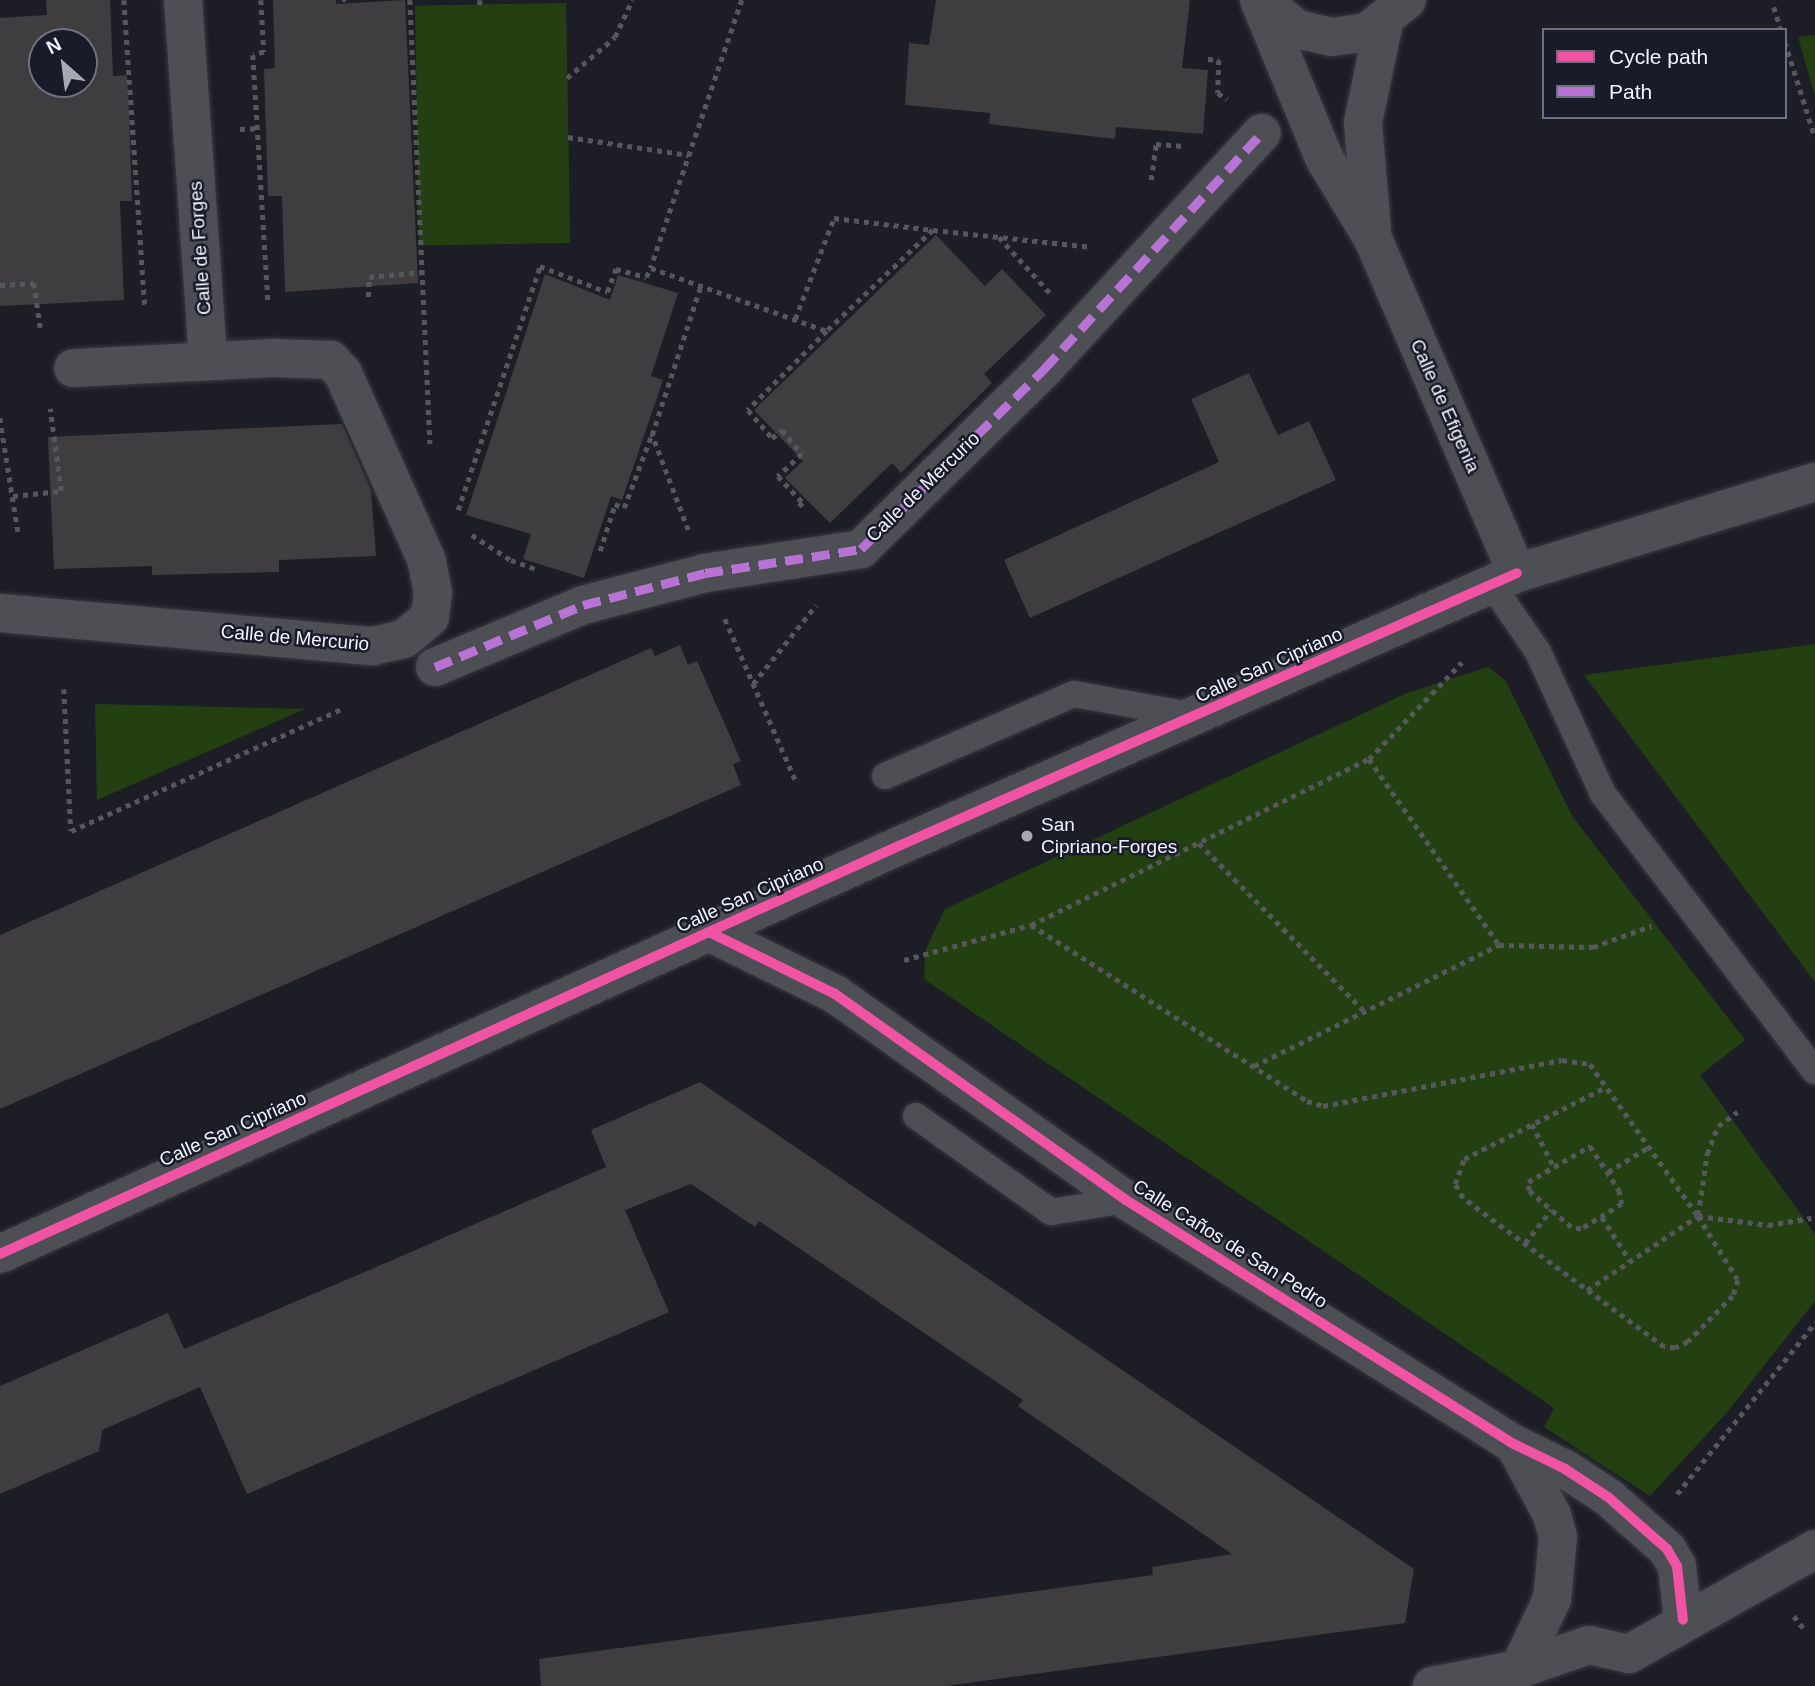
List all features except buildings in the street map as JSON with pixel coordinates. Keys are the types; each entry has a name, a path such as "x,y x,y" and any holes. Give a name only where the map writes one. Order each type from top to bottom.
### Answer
{"street":[{"name":"Calle de Forges","path":"183,0 208,361"},
{"path":"1261,0 1280,18 1315,36 1348,37 1396,11"},
{"name":"Calle de Efigenia","path":"1261,0 1324,158 1373,239 1505,579"},
{"name":"Calle de Efigenia","path":"1373,239 1363,122 1396,11"},
{"name":"Calle de Mercurio","path":"844,550 1081,328 1262,132"},
{"name":"Calle de Mercurio","path":"0,613 373,646 404,639 430,617 433,593 427,561 343,373 331,360 313,357 208,361"},
{"path":"73,368 208,361"},
{"name":"Calle San Cipriano","path":"0,1254 709,932 1505,579 1815,482"},
{"path":"435,667 584,601 705,573 844,550"},
{"name":"Calle Caños de San Pedro","path":"709,932 835,995 1126,1200 1514,1444 1565,1469 1655,1536 1677,1566 1683,1620"},
{"path":"1514,1444 1552,1516 1558,1537 1552,1598 1519,1669"},
{"path":"1432,1686 1519,1669 1589,1645 1629,1654 1650,1646 1683,1620 1815,1549"},
{"path":"1552,1598 1589,1645"}],"lane":[{"path":"1505,579 1604,794 1815,1071"},
{"path":"885,776 1074,694 1196,716"},
{"path":"916,1116 1051,1212 1126,1200"}],"path":[{"path":"124,0 145,305"},
{"path":"261,0 264,52 253,55 268,300"},
{"path":"410,0 431,457"},
{"path":"480,0 480,7"},
{"path":"567,78 615,37 632,0"},
{"path":"455,517 540,266 607,292 616,269 646,277 651,268 742,0"},
{"path":"1774,7 1781,28"},
{"path":"1787,48 1815,137"},
{"path":"568,137 689,155"},
{"path":"795,319 834,218 1102,248"},
{"path":"753,684 844,550 795,510 803,503 778,476 802,454 782,430 772,438 748,410 933,230"},
{"path":"999,237 1081,328"},
{"path":"651,268 827,331"},
{"path":"368,297 369,278 423,272"},
{"path":"472,535 511,560 548,574 544,581 584,601 615,505 624,508 652,435 701,285"},
{"path":"0,418 18,532"},
{"path":"652,435 705,573 797,785"},
{"path":"904,960 1031,925 1369,759 1462,662"},
{"path":"64,689 71,831 341,709"},
{"path":"1369,759 1499,945"},
{"path":"1199,843 1364,1011"},
{"path":"1254,1066 1499,945 1593,947 1661,923"},
{"path":"1031,925 1307,1101 1323,1106 1562,1060 1590,1064 1698,1216 1738,1280 1733,1296 1688,1342 1664,1347 1463,1198 1455,1184 1464,1159 1606,1087"},
{"path":"1698,1216 1707,1154 1718,1126 1737,1112"},
{"path":"1532,1124 1554,1167"},
{"path":"1590,1146 1608,1172 1622,1204 1581,1229 1571,1227 1529,1191 1528,1182 1554,1167 1590,1146"},
{"path":"1608,1172 1649,1147"},
{"path":"1525,1243 1551,1210"},
{"path":"1587,1290 1698,1216 1768,1225 1811,1218"},
{"path":"1602,1217 1630,1261"},
{"path":"1668,1504 1815,1323"}],"green space":[{"path":"566,3 570,243 419,246 415,6"},
{"path":"1815,35 1815,96 1798,37"},
{"path":"1815,644 1815,982 1584,675"},
{"path":"1488,667 1506,681 1572,816 1745,1040 1700,1075 1815,1234 1815,1301 1729,1410 1650,1496 1544,1427 1554,1408 924,979 925,951 945,909 1407,693"},
{"path":"95,704 305,709 97,800"}],"marked path":[{"path":"435,667 583,605 705,573 861,549 1044,369 1262,133"}],"cycle path":[{"path":"0,1254 901,845 1517,573"},
{"path":"709,932 835,994 1126,1200 1514,1444 1565,1469 1608,1497 1667,1549 1677,1566 1683,1620"}],"place":[{"name":"San Cipriano-Forges","path":"1027,836"}]}
